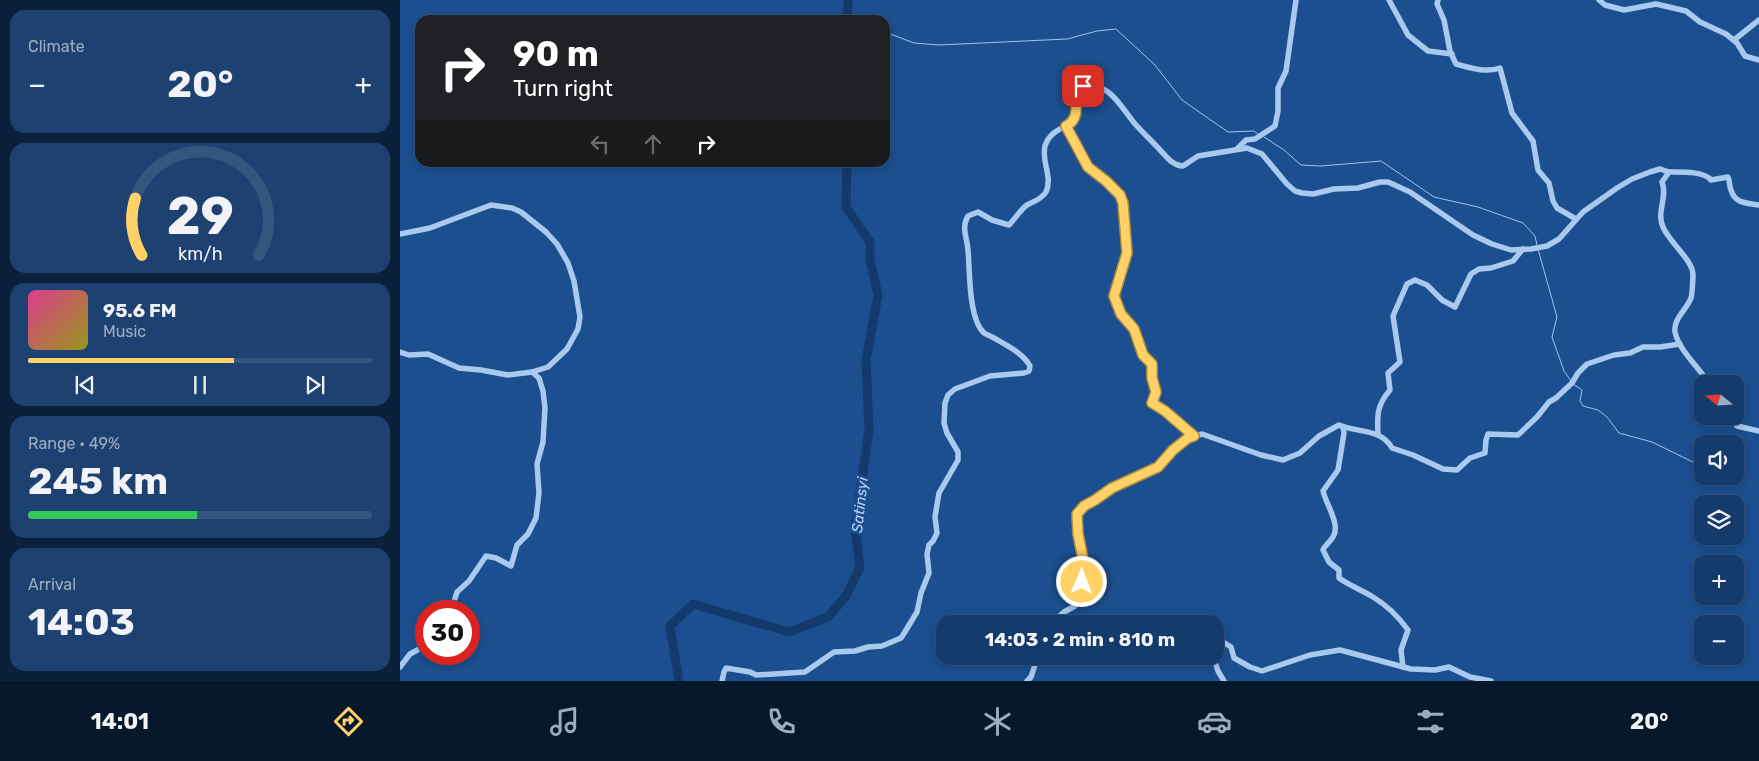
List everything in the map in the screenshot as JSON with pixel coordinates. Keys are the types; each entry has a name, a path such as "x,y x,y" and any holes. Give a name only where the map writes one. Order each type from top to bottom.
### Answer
{"street":[{"path":"1237,149 1246,140 1255,139 1275,126 1278,111 1278,88 1286,71 1296,0"},
{"path":"1389,0 1408,36 1428,50 1452,54"},
{"path":"1438,0 1437,4 1444,20 1447,37 1456,64 1469,68 1492,70 1500,68 1512,113 1533,142 1538,170 1549,183 1552,201 1557,208 1576,219"},
{"path":"1599,0 1613,8 1624,10 1656,4 1683,10 1697,20 1723,32 1734,40 1746,56 1759,60"},
{"path":"1734,40 1759,20"},
{"path":"722,681 726,668 750,672 756,678 805,672 834,652 851,652 868,647 882,646 901,638 909,626 917,612 921,593 929,573 927,554 929,545 937,533 935,512 939,493 958,460 958,452 944,425 945,403 948,395 955,389 993,375 1024,373 1028,371 1030,366 1023,357 1007,345 984,333 976,322 970,286 968,249 964,234 965,223 968,216 978,212 992,220 1009,225 1026,206 1043,196 1046,192 1049,176 1044,149 1052,134 1070,124 1077,108 1076,94 1079,89 1085,86 1095,85 1104,89 1116,99 1136,126 1168,159 1177,165 1183,166 1198,156 1247,148 1262,154 1287,184 1299,192 1316,193 1366,187 1380,182 1388,182 1410,192 1476,237 1507,249 1547,246 1558,239 1593,204 1632,179 1656,170 1699,173 1708,175 1712,180 1728,177 1731,190 1738,201 1759,205"},
{"path":"1066,126 1088,167 1120,195 1123,203 1127,253 1114,296 1121,314 1134,329 1143,355 1152,364 1152,378 1156,392 1152,403 1165,411 1194,436"},
{"path":"1669,172 1662,182 1664,190 1660,211 1661,221 1671,241 1691,266 1693,276 1690,299 1680,316 1676,332 1680,344 1702,375"},
{"path":"400,234 430,228 491,205 512,208 521,212 546,232 557,244 568,263 574,281 580,317 578,329 568,349 548,367 532,372 508,375 459,368 428,354 409,355 400,352"},
{"path":"1378,434 1377,413 1384,396 1390,390 1388,373 1400,362 1393,316 1407,284 1415,280 1427,285 1442,300 1455,307 1470,274 1478,269 1491,268 1513,261 1523,249"},
{"path":"1059,615 1075,606 1083,595 1083,559 1078,534 1077,514 1084,506 1112,488 1158,467 1173,450 1188,438 1202,434 1260,455 1283,460 1300,452 1319,436 1339,425 1378,434 1388,441 1392,448 1413,455 1443,469 1457,470 1470,458 1485,454 1488,434 1518,435 1549,402 1572,383 1578,373 1588,364 1643,347 1680,344"},
{"path":"454,600 457,592 469,581 486,556 496,558 511,566 517,545 528,534 536,518 539,493 537,464 543,442 545,408 539,378 532,372"},
{"path":"1736,425 1759,431"},
{"path":"1343,427 1344,434 1338,470 1323,490 1336,527 1333,537 1322,550 1330,562 1339,570 1339,578 1351,587 1372,596 1383,604 1397,615 1408,630 1402,650 1403,667"},
{"path":"1224,642 1231,647 1234,658 1250,667 1262,670 1310,655 1340,650 1411,669 1435,670 1449,667 1470,677 1491,681"},
{"path":"400,667 410,654 415,651"},
{"path":"1027,681 1031,677 1035,665"},
{"path":"1217,665 1224,681"}],"waterway":[{"name":"Satinsyi","path":"847,15 848,0"},
{"path":"890,34 914,43 939,45 1067,39 1097,31 1116,29 1155,65 1182,100 1228,132 1254,131 1258,134"},
{"path":"1264,137 1284,150 1301,165 1321,166 1381,161 1434,197 1478,207 1523,223 1535,236 1537,245"},
{"name":"Satinsyi","path":"679,681 670,626 693,604 789,632 828,617 846,596 860,567 855,529 869,430 866,360 878,295 870,260 870,242 846,207 847,167"},
{"path":"1538,249 1557,317 1552,337 1564,371 1571,381"},
{"path":"1573,384 1582,390 1580,401 1583,406 1598,410 1607,417 1619,433 1652,442 1694,463"}],"route":[{"path":"1082,582 1083,559 1078,534 1077,514 1084,506 1112,488 1158,467 1173,450 1188,438 1194,436 1185,427 1173,420 1159,406 1152,403 1156,392 1152,378 1152,364 1143,355 1134,329 1121,314 1114,296 1127,253 1123,203 1120,195 1088,167 1066,126 1074,119 1077,108 1076,94 1083,86"}]}
